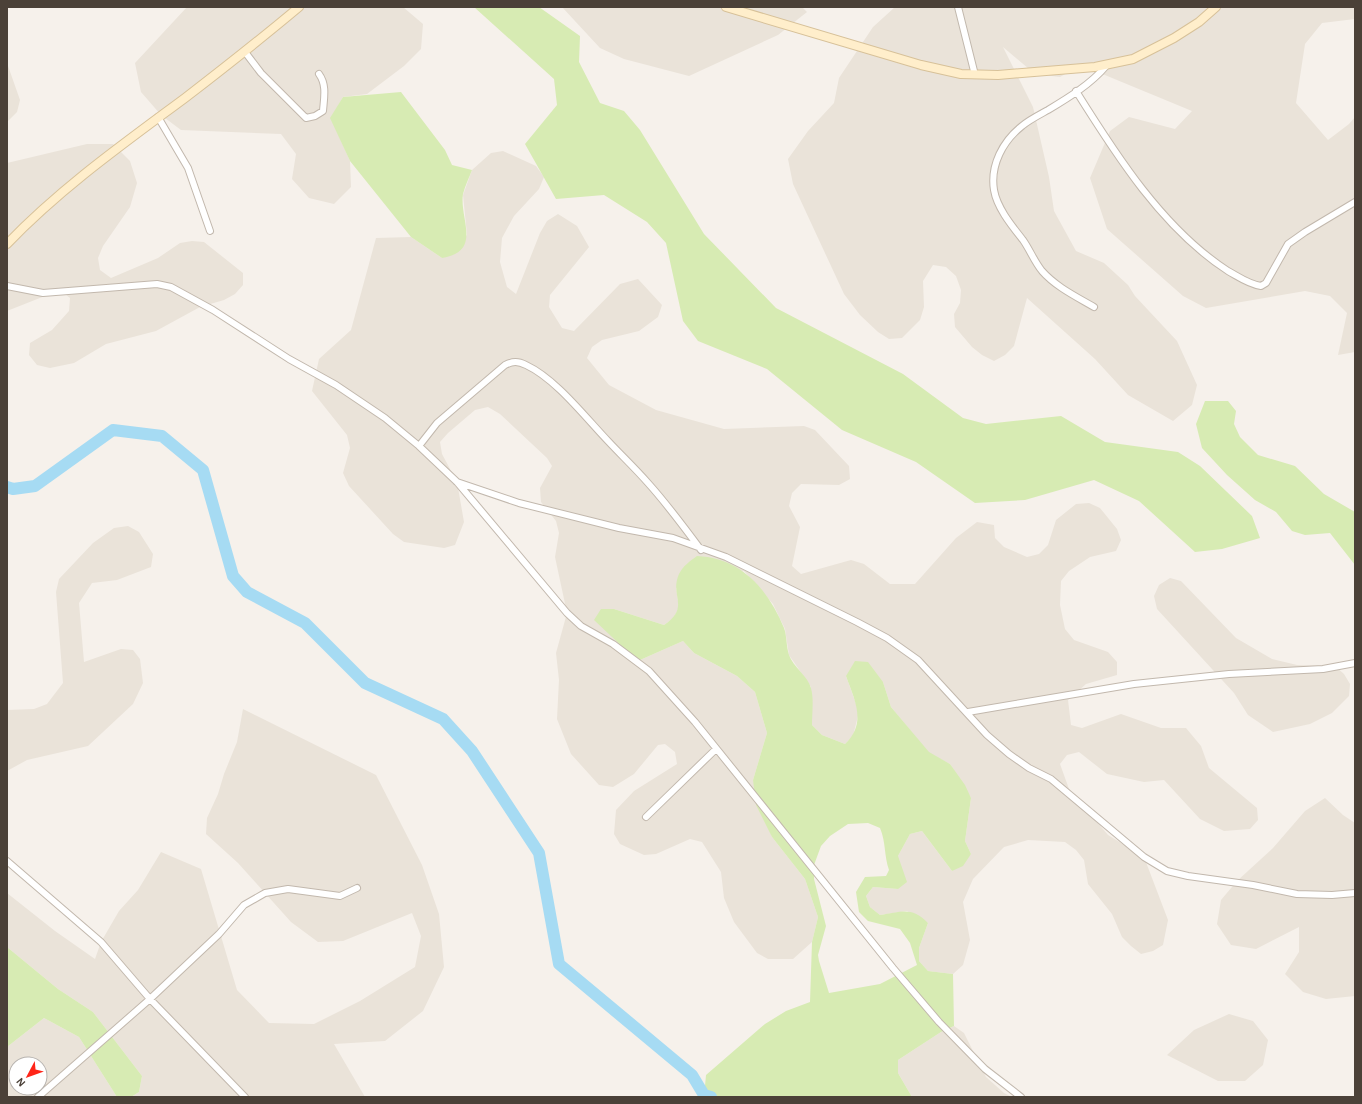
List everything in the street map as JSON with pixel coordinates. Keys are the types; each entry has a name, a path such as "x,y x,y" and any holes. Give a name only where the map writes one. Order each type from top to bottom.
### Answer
{"street":[{"path":"7,244 71,183 245,52 299,7"},
{"path":"726,7 906,61 961,74 975,75 1035,74 1106,66 1133,59 1160,47 1192,27 1216,7"},
{"path":"958,7 975,75"},
{"path":"245,52 261,73 306,118 316,116 323,111 325,91 323,79 319,74"},
{"path":"1094,307 1066,291 1043,272 1005,216 994,191 994,175 999,154 1008,140 1022,125 1076,91 1100,73 1106,66"},
{"path":"1076,91 1126,168 1185,238 1212,260 1250,284 1261,286 1266,283 1288,244 1355,202"},
{"path":"158,117 188,168 210,231"},
{"path":"7,286 43,294 139,284 157,284 170,287 213,310 385,418 419,446 457,482 567,613 581,626 613,644 649,671 716,749 939,1022 985,1069 1021,1097"},
{"path":"419,446 437,423 505,365 512,362 519,362 527,365 557,387 580,410 607,441 648,482 701,550"},
{"path":"457,482 519,503 619,528 672,538 701,550 726,557 887,638 918,660 968,712 987,735 1009,754 1029,768 1051,779 1144,857 1167,871 1188,876 1253,885 1297,894 1332,895 1355,893"},
{"path":"968,712 1134,684 1229,674 1323,669 1355,664"},
{"path":"646,817 716,749"},
{"path":"7,861 101,942 150,999 245,1097"},
{"path":"38,1097 150,999 219,934 244,905 265,893 288,889 340,896 357,888"}],"shaded area":[{"path":"187,7 403,7 423,24 421,49 404,66 367,94 343,97 331,118 350,161 351,187 334,204 309,198 292,179 296,154 281,134 181,130 161,115 141,92 135,63"},
{"path":"562,7 802,7 807,12 778,35 689,76 624,59 600,48"},
{"path":"895,7 1355,7 1355,19 1322,23 1305,44 1296,103 1328,140 1349,124 1355,117 1355,352 1338,355 1347,313 1330,296 1305,291 1206,308 1183,296 1107,229 1090,178 1110,131 1129,117 1175,129 1192,111 1100,73 1095,67 1074,69 1060,77 1035,74 1003,47 1033,107 1049,177 1054,211 1076,251 1104,263 1128,285 1135,296 1177,341 1197,385 1192,405 1173,421 1128,395 1095,359 1027,298 1014,346 1005,355 994,361 982,355 972,347 955,327 954,314 960,303 961,290 956,276 946,267 933,265 923,281 924,307 920,320 902,338 889,339 878,332 860,315 844,294 793,184 788,159 808,131 834,103 839,78 873,27"},
{"path":"7,63 20,100 17,112 7,122"},
{"path":"87,144 113,144 130,161 137,183 130,207 103,246 98,258 100,270 111,278 158,258 180,243 192,241 204,242 243,273 243,285 235,294 224,300 200,307 156,331 106,344 74,363 50,368 37,365 29,355 30,343 52,330 69,311 70,298 60,290 7,311 7,163"},
{"path":"503,151 536,166 544,177 539,189 514,216 502,238 500,262 507,287 516,294 540,233 547,221 558,214 577,226 589,247 550,295 549,307 562,328 574,331 620,284 638,279 662,305 658,317 639,331 602,340 592,347 587,358 609,385 656,410 724,429 804,426 815,430 849,466 850,479 839,485 801,484 792,493 789,506 800,527 792,566 801,574 851,560 864,564 890,584 915,584 956,538 977,522 994,525 995,538 1004,547 1027,557 1039,554 1048,545 1056,520 1076,504 1089,503 1100,508 1117,529 1121,540 1116,551 1090,557 1069,571 1061,581 1060,605 1065,629 1074,640 1108,652 1117,662 1117,675 1086,684 1068,700 1071,725 1082,728 1121,714 1161,728 1186,728 1201,746 1209,768 1257,808 1258,820 1250,829 1224,831 1200,819 1164,780 1144,782 1107,774 1079,752 1067,755 1060,764 1069,789 1108,835 1144,857 1168,920 1163,945 1153,951 1141,954 1122,937 1112,914 1088,884 1084,860 1076,850 1065,842 1028,840 1004,847 973,879 963,902 970,940 963,965 953,974 928,971 919,961 919,948 928,923 907,911 880,915 870,907 866,896 873,887 898,889 898,856 910,834 922,831 952,871 971,854 965,841 971,798 950,764 929,753 891,707 883,682 846,676 859,712 853,736 845,744 822,735 812,725 811,687 789,655 785,629 773,604 744,571 676,588 679,607 674,618 664,625 614,609 640,660 683,641 694,653 737,676 755,692 767,733 753,780 772,837 805,879 818,917 812,942 793,959 768,959 757,953 734,922 724,898 721,872 702,842 690,839 656,854 644,855 620,844 614,834 616,810 634,791 677,764 675,752 665,744 658,745 634,774 613,787 599,785 571,754 557,719 559,680 556,653 567,613 555,557 559,533 556,521 541,502 540,488 552,466 547,458 500,414 488,407 475,410 448,433 440,442 442,454 457,482 464,522 455,545 444,548 404,542 393,534 349,486 343,473 350,448 347,435 312,391 319,359 351,330 376,238 411,237 442,258 467,235 463,195 472,170 491,153"},
{"path":"128,526 139,532 153,554 151,567 117,580 92,583 79,603 84,662 121,649 133,650 140,659 143,683 133,704 88,746 27,760 7,771 7,710 34,709 47,704 63,683 56,592 59,579 93,543 114,528"},
{"path":"1170,578 1181,581 1236,638 1272,659 1297,665 1335,666 1344,674 1350,684 1349,696 1332,713 1310,724 1273,732 1248,715 1234,693 1157,609 1154,596 1159,585"},
{"path":"243,709 376,775 422,865 439,914 444,967 423,1011 385,1041 334,1044 365,1097 131,1097 139,1092 142,1076 93,1012 58,989 7,947 7,893 55,931 95,959 101,942 119,911 138,890 161,852 201,869 237,990 269,1023 314,1024 360,1001 415,967 421,936 412,913 343,941 318,942 291,922 238,863 206,834 207,818 218,794 224,774 237,742"},
{"path":"1325,798 1343,815 1355,823 1355,996 1326,999 1303,992 1285,974 1299,952 1299,927 1256,949 1231,945 1217,924 1221,900 1237,881 1273,848 1305,811"},
{"path":"1229,1014 1253,1021 1268,1040 1263,1065 1245,1081 1218,1081 1167,1055 1194,1030"},
{"path":"44,1018 79,1037 117,1097 7,1097 7,1047"},
{"path":"954,1026 964,1033 986,1077 1004,1093 1012,1097 912,1097 898,1073 898,1060 941,1032"}],"green space":[{"path":"474,7 539,7 580,36 579,62 600,103 624,111 640,130 704,234 776,308 903,374 963,418 986,424 1061,416 1105,442 1178,452 1200,466 1252,516 1260,538 1222,549 1195,552 1139,501 1094,480 1025,500 975,503 916,462 842,430 767,369 698,341 683,321 666,243 647,222 604,195 556,199 525,144 557,105 554,79"},
{"path":"401,92 445,150 452,165 472,170 463,194 466,241 462,249 455,254 442,258 411,237 350,161 330,118 343,97"},
{"path":"1205,401 1228,401 1236,411 1234,424 1240,437 1258,455 1295,466 1324,494 1355,512 1355,565 1330,533 1305,535 1292,531 1276,512 1255,500 1227,475 1202,448 1196,424"},
{"path":"697,556 713,558 740,569 751,578 770,601 784,628 789,655 794,664 807,679 811,688 813,706 812,725 822,735 845,744 852,736 856,728 857,712 853,694 846,676 855,661 868,662 883,682 891,707 929,752 950,764 965,785 971,798 965,841 971,854 963,866 952,871 922,831 910,834 898,856 907,882 898,889 873,887 866,896 870,907 880,915 911,912 917,914 928,923 919,948 919,961 928,971 953,974 954,1026 941,1032 898,1060 898,1073 912,1097 704,1097 706,1075 765,1024 786,1011 810,1002 812,942 818,917 805,879 772,837 756,805 753,780 767,733 755,692 737,676 694,653 683,641 640,660 630,654 594,620 601,609 614,609 664,625 672,618 678,607 676,589 679,574 685,566","holes":["868,823 880,828 889,870 886,876 865,877 856,892 859,912 868,921 900,929 910,943 917,965 880,984 829,993 818,955 826,926 814,879 814,865 821,846 830,836 848,824"]},
{"path":"7,947 58,989 93,1012 142,1076 139,1092 131,1097 117,1097 79,1037 44,1018 7,1047"}],"waterway":[{"path":"7,487 13,489 35,486 113,430 162,436 203,470 233,576 247,592 305,623 365,683 443,719 472,751 539,853 559,964 692,1075 704,1095 711,1097"}]}
